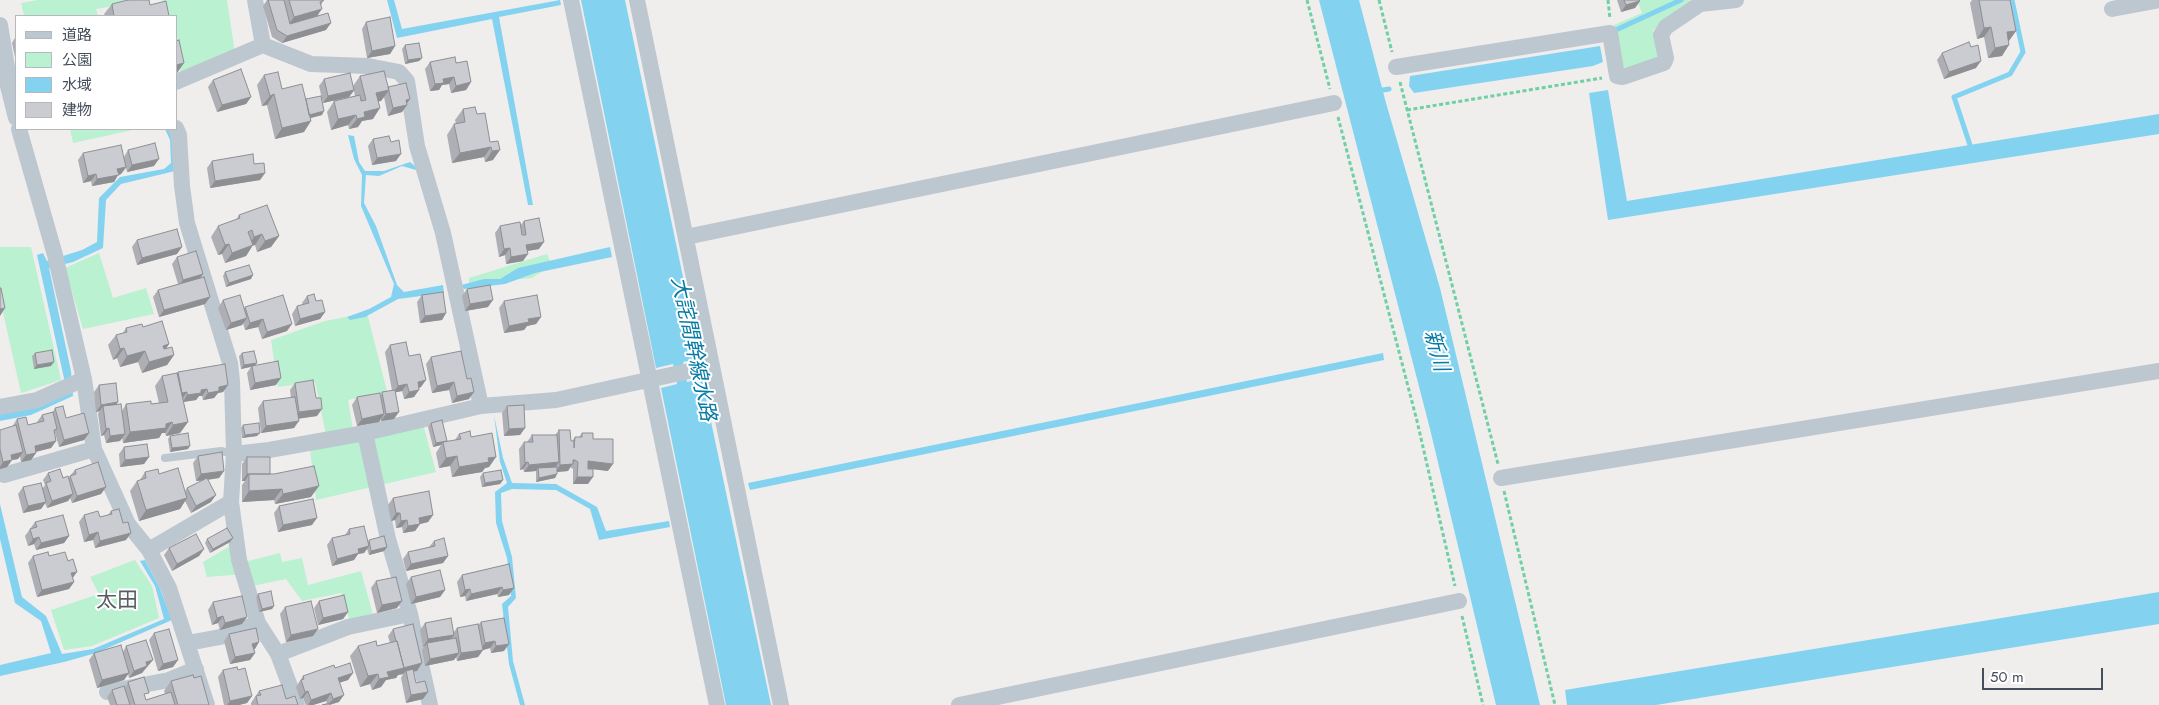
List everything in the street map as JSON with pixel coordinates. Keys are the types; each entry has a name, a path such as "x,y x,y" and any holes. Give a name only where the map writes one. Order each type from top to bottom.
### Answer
{"street":[{"path":"256,0 263,45"},
{"path":"571,0 717,705"},
{"path":"636,0 781,705"},
{"path":"1396,67 1610,33 1617,76 1623,77 1664,63 1666,58 1661,35 1666,27 1699,2 1736,0"},
{"path":"2112,9 2159,0"},
{"path":"0,25 7,67 3,82 15,115"},
{"path":"178,81 263,45 311,64 368,66 399,72 407,81 417,146 443,233 481,406"},
{"path":"686,237 1334,103"},
{"path":"19,130 56,263 74,383 94,449 128,524 149,550 169,588 207,705"},
{"path":"177,130 179,134 182,186 187,223 230,363 234,454 231,502 239,560 258,623 278,654 297,705"},
{"path":"234,454 269,450 365,433 481,406 556,400 712,366"},
{"path":"1501,478 2159,370"},
{"path":"0,407 37,400 74,383"},
{"path":"365,433 388,539 410,614 430,705"},
{"path":"4,475 94,449"},
{"path":"149,550 231,502"},
{"path":"959,705 1459,600"},
{"path":"278,654 348,628 410,614"},
{"path":"188,643 220,637 258,623"},
{"path":"107,692 168,680 196,669"}],"lane":[{"path":"165,458 221,451 234,454"}],"path":[{"path":"1307,0 1417,421 1483,705"},
{"path":"1379,0 1501,478 1555,705"},
{"path":"1407,110 1617,76"}],"green space":[{"path":"38,0 151,0 96,9 98,15 24,15 21,3"},
{"path":"162,0 227,0 235,53 181,74 178,62 178,15 167,15"},
{"path":"1637,0 1690,0 1690,5 1653,30 1659,59 1622,71 1614,25 1642,13"},
{"path":"70,130 132,130 73,143"},
{"path":"0,247 31,247 61,380 21,393 0,299"},
{"path":"99,253 113,298 146,288 154,314 83,329 65,268"},
{"path":"547,254 552,265 532,278 469,284 469,278"},
{"path":"367,313 387,391 348,400 353,429 326,435 315,382 278,387 271,340 325,321"},
{"path":"423,424 436,472 316,500 310,450"},
{"path":"235,543 236,564 280,553 282,562 302,558 308,585 361,571 373,615 350,622 341,593 302,601 286,579 252,586 244,574 207,577 203,562"},
{"path":"135,560 152,586 159,618 92,646 64,650 51,610 99,594 90,577"}],"water":[{"path":"387,0 394,0 402,29 560,0 561,5 499,17 533,205 528,205 492,19 397,38"},
{"name":"大詫間幹線水路","path":"581,0 625,0 700,358 683,362 687,382 702,379 771,705 726,705 661,388 677,384 673,364 656,368"},
{"name":"新川","path":"1319,0 1359,0 1386,103 1440,288 1540,705 1496,705 1430,429"},
{"path":"1600,46 1603,62 1593,66 1414,93 1409,86 1410,76"},
{"path":"1608,90 1627,201 2159,114 2159,134 1608,220 1589,93"},
{"path":"165,130 170,130 174,139 175,171 121,184 106,200 103,248 73,262 49,268 71,371 73,396 31,415 0,421 0,414 67,392 37,255 43,253 47,261 82,250 97,242 99,198 120,177 164,169 171,163 170,140"},
{"path":"348,135 354,136 359,162 365,171 384,171 410,162 416,167 416,170 402,166 379,176 366,175 364,203 376,226 397,285 404,292 443,285 444,293 398,299 365,317 350,320 347,317 369,309 391,297 394,284 361,206 362,175 354,159"},
{"path":"610,247 612,257 535,273 505,284 464,289 461,285 484,279 500,279 518,268"},
{"path":"1383,353 1384,360 750,490 748,483"},
{"path":"494,415 503,458 512,483 556,484 597,507 606,531 669,521 670,527 599,540 590,509 556,490 512,489 501,493 502,521 512,557 516,598 508,607 513,661 525,705 520,705 509,664 502,604 511,596 507,558 496,523 495,492 507,483 500,462"},
{"path":"0,504 22,597 46,616 62,654 93,649 164,619 155,586 140,561 145,560 160,588 172,620 96,653 0,676 0,665 51,653 41,621 15,603 0,539"},
{"path":"2159,592 2159,624 1656,705 1567,705 1565,690"}],"building":[{"path":"128,0 149,0 150,5 166,1 169,15 114,15 112,4"},
{"path":"268,0 284,0 290,24 328,13 331,23 287,36 277,30"},
{"path":"289,0 324,0 320,2 322,9 294,17"},
{"path":"1624,0 1639,0 1640,1 1626,5"},
{"path":"1979,0 2010,0 2016,31 2007,32 2009,45 1995,48 1991,27 1984,28"},
{"path":"390,17 395,46 372,51 366,22"},
{"path":"178,40 184,63 178,64"},
{"path":"1969,42 1971,47 1978,45 1981,61 1949,72 1942,53"},
{"path":"419,43 422,58 408,60 405,45"},
{"path":"455,57 456,63 467,61 471,82 456,86 454,77 443,79 444,83 435,84 430,62"},
{"path":"241,69 251,97 222,105 213,80"},
{"path":"384,71 389,90 376,93 380,108 364,112 365,117 357,119 356,115 338,119 334,101 360,95 361,101 366,100 360,76"},
{"path":"278,72 282,89 302,84 311,121 282,128 274,94 270,96 264,75"},
{"path":"350,73 354,90 328,96 324,79"},
{"path":"406,83 410,99 406,100 407,105 393,108 388,87"},
{"path":"321,96 324,111 309,115 306,99"},
{"path":"475,107 477,114 485,113 490,142 498,141 500,150 492,151 491,147 460,153 454,124 465,122 463,109"},
{"path":"389,136 391,142 399,140 401,154 377,158 373,139"},
{"path":"155,143 159,159 132,165 128,150"},
{"path":"121,145 126,167 117,169 119,175 97,179 96,174 88,176 83,153"},
{"path":"253,154 254,164 264,163 265,173 215,181 212,161"},
{"path":"267,205 279,236 265,241 262,234 254,237 252,230 248,232 253,245 232,253 229,244 225,245 218,226 240,218 239,215"},
{"path":"539,218 544,242 526,245 528,254 511,257 510,248 504,249 500,226 520,222 522,235 526,235 524,221"},
{"path":"177,229 182,247 142,258 137,240"},
{"path":"196,251 203,274 183,280 177,257"},
{"path":"249,265 253,275 229,283 225,272"},
{"path":"204,277 210,297 164,310 158,290"},
{"path":"490,285 493,300 470,304 467,289"},
{"path":"0,288 5,308 0,309"},
{"path":"443,292 446,313 425,316 422,295"},
{"path":"314,294 316,301 322,300 325,312 300,319 297,306 309,303 307,296"},
{"path":"240,295 247,318 231,323 223,300"},
{"path":"283,295 292,324 267,332 263,319 250,323 245,307"},
{"path":"537,295 541,317 528,319 529,322 509,326 504,301"},
{"path":"162,321 169,344 163,346 164,349 172,347 174,355 149,362 145,351 127,356 124,348 120,349 116,335 127,332 126,328 142,324 143,327"},
{"path":"406,342 409,356 420,354 426,380 418,382 419,390 409,392 407,384 398,386 390,345"},
{"path":"52,350 54,362 37,365 35,353"},
{"path":"254,351 257,363 244,365 242,353"},
{"path":"461,351 467,379 471,378 474,392 457,396 454,382 437,386 431,357"},
{"path":"278,361 281,378 255,383 252,366"},
{"path":"225,364 228,385 219,387 219,391 208,393 207,389 201,390 201,393 187,395 187,392 182,393 178,372"},
{"path":"177,373 188,422 173,425 172,422 166,424 166,428 130,432 126,404 151,401 151,404 168,402 162,376"},
{"path":"313,380 316,398 321,398 322,409 299,412 295,383"},
{"path":"116,383 118,402 101,405 99,385"},
{"path":"395,390 399,412 386,414 382,392"},
{"path":"380,393 384,414 362,419 357,397"},
{"path":"295,397 299,421 266,426 263,401"},
{"path":"121,404 125,434 110,436 109,428 106,429 103,406"},
{"path":"524,405 525,428 509,429 507,406"},
{"path":"63,406 66,418 84,413 89,433 64,440 55,408"},
{"path":"53,412 57,429 54,430 56,441 35,446 36,453 26,455 17,419 26,417 28,425 44,421 42,415"},
{"path":"442,420 447,441 436,443 431,423"},
{"path":"259,423 260,433 245,435 243,425"},
{"path":"16,425 23,452 11,455 12,460 3,462 0,449 0,430"},
{"path":"559,430 570,430 571,441 574,441 574,448 575,437 582,437 582,433 593,433 593,439 613,439 613,464 588,461 588,469 593,469 593,477 577,477 578,462 573,460 573,464 560,465"},
{"path":"470,431 471,437 492,433 496,457 488,458 489,462 459,467 457,456 446,458 443,442 461,439 459,434"},
{"path":"188,433 190,446 172,448 170,436"},
{"path":"532,435 557,435 559,462 529,465 528,462 525,463 524,442 533,442"},
{"path":"147,444 149,457 125,460 124,447"},
{"path":"222,452 224,471 201,474 198,456"},
{"path":"247,457 270,457 270,474 247,474"},
{"path":"98,462 106,487 77,496 70,476 76,474 75,470"},
{"path":"314,466 319,486 283,494 282,489 249,491 249,474 274,474"},
{"path":"557,467 557,474 539,478 538,468"},
{"path":"178,468 187,498 146,510 137,481 146,478 145,472 158,469 159,474"},
{"path":"60,469 63,478 68,476 73,494 52,501 46,483 51,481 48,473"},
{"path":"501,470 503,480 485,483 483,473"},
{"path":"207,478 216,495 196,506 187,488"},
{"path":"41,483 46,502 28,506 23,487"},
{"path":"429,491 433,515 419,518 420,524 408,526 407,520 401,521 400,513 396,513 393,498"},
{"path":"313,499 317,518 283,525 279,506"},
{"path":"119,509 123,523 128,522 131,533 100,541 98,532 89,535 84,515 98,511 100,517 112,514 111,511"},
{"path":"63,515 69,536 41,543 39,537 33,539 30,529 37,527 35,522"},
{"path":"364,526 369,546 358,549 359,553 337,559 332,538 350,534 349,529"},
{"path":"227,528 233,538 213,549 207,539"},
{"path":"196,534 204,549 177,564 169,548"},
{"path":"384,536 387,547 371,551 369,540"},
{"path":"444,538 448,556 411,564 408,552 435,546 434,541"},
{"path":"48,552 49,556 65,552 68,561 73,559 77,572 71,573 74,582 42,590 33,556"},
{"path":"509,564 514,588 503,590 502,587 471,594 470,589 465,590 462,575"},
{"path":"440,570 445,590 416,597 411,577"},
{"path":"396,577 402,601 382,605 376,581"},
{"path":"271,591 274,606 262,609 258,594"},
{"path":"344,595 348,612 323,618 319,601"},
{"path":"242,596 247,617 225,623 223,616 217,618 213,602"},
{"path":"311,601 318,629 291,635 285,607"},
{"path":"451,618 454,635 428,639 425,623"},
{"path":"504,618 509,644 496,646 495,641 485,643 481,622"},
{"path":"413,624 422,663 404,668 393,629"},
{"path":"478,624 483,650 461,653 457,628"},
{"path":"256,628 259,642 252,644 255,653 235,657 229,634"},
{"path":"169,629 178,660 163,664 154,633"},
{"path":"456,638 459,653 430,659 427,643"},
{"path":"146,640 153,660 146,662 147,666 134,671 126,646"},
{"path":"376,641 377,646 397,641 404,668 387,672 389,677 379,679 378,674 368,676 358,646"},
{"path":"121,645 129,673 102,680 94,653"},
{"path":"350,663 353,673 338,678 344,695 333,699 331,693 311,700 308,691 305,692 301,680 304,679 303,676 334,665 335,668"},
{"path":"237,667 238,670 245,668 252,696 230,701 223,670"},
{"path":"413,669 416,683 425,681 428,692 411,695 406,671"},
{"path":"193,675 194,678 201,676 209,705 178,705 171,681"},
{"path":"144,677 149,693 144,694 146,700 171,692 175,705 135,705 128,682"},
{"path":"282,685 286,699 295,696 298,705 258,705 256,696 261,695 259,691"},
{"path":"124,686 130,705 117,705 112,690"}],"waterway":[{"path":"1618,29 1681,0"},
{"path":"1970,145 1954,97 2010,74 2023,52 2012,0"},
{"path":"1377,91 1389,89"}],"district":[{"name":"太田","path":"117,602"}]}
